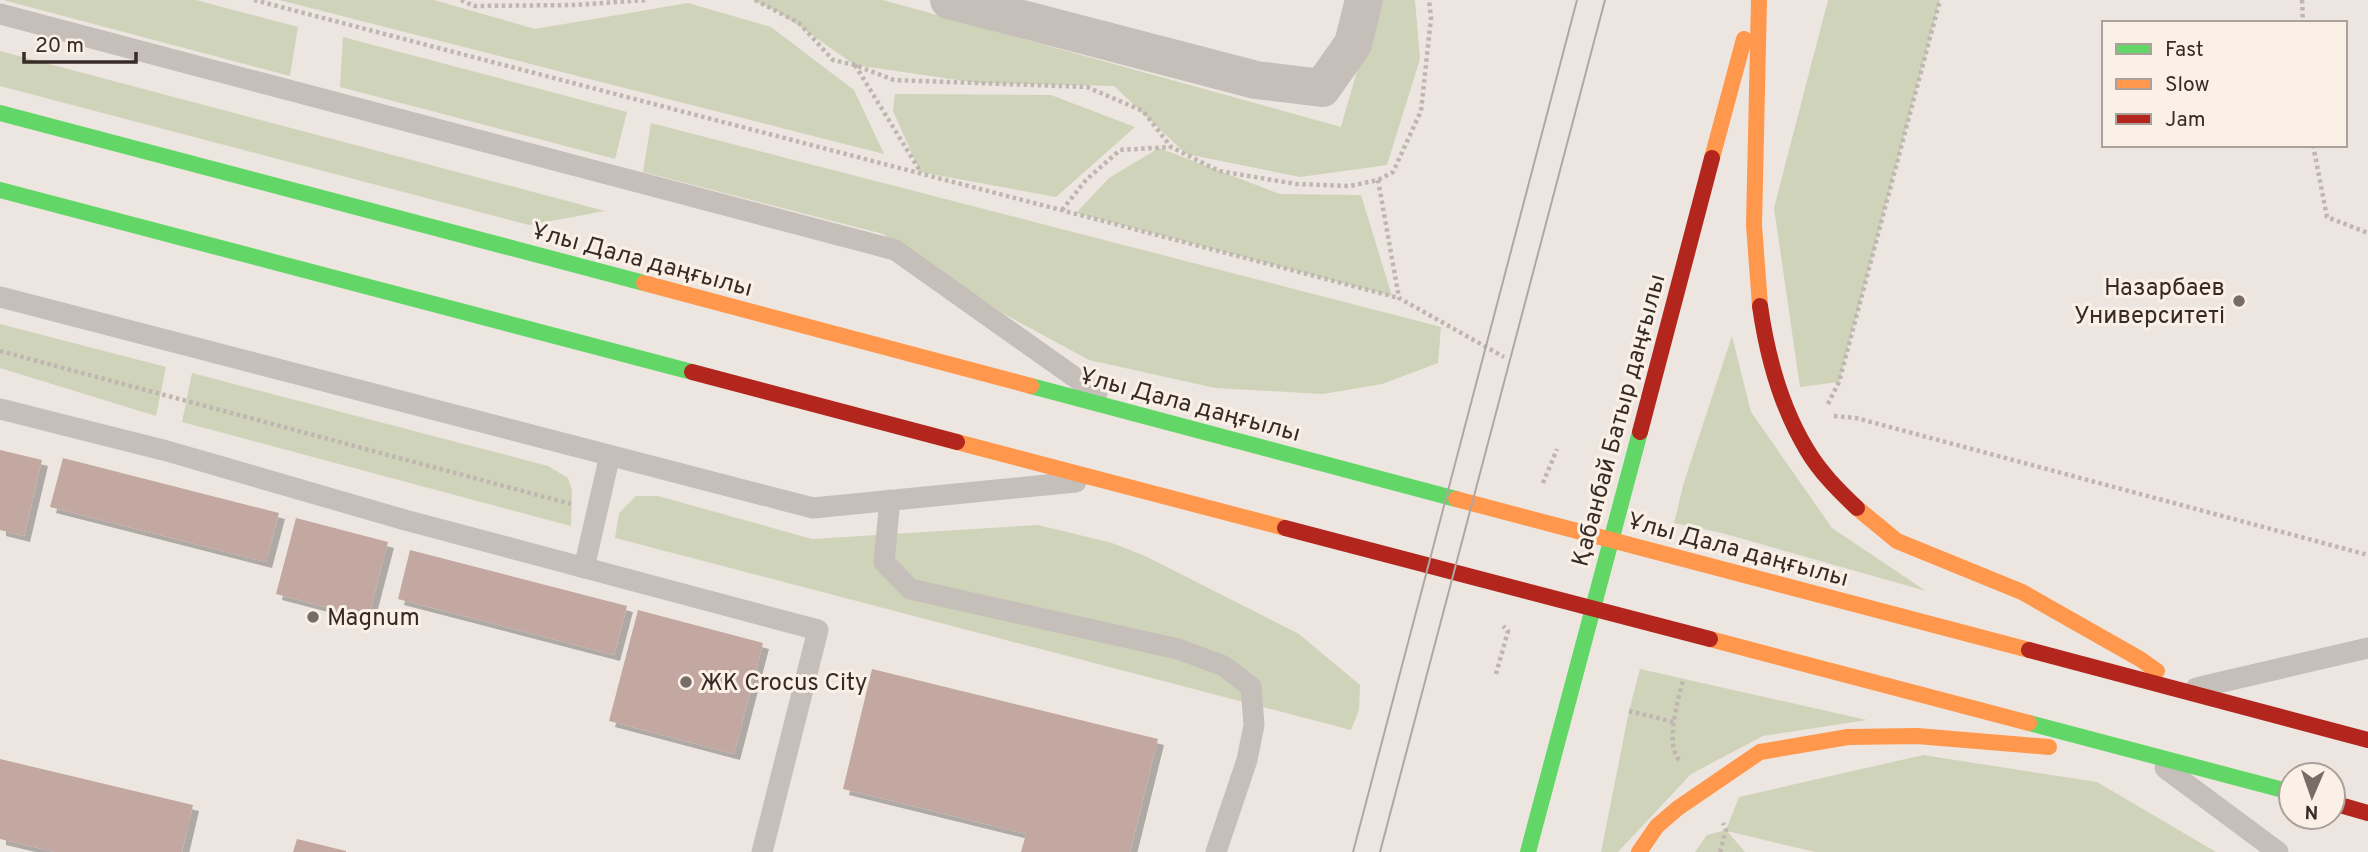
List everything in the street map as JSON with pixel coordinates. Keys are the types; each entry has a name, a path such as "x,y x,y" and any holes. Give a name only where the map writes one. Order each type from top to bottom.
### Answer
{"main road":[{"name":"Қабанбай Батыр даңғылы","path":"1528,852 1591,609 1757,0"},
{"path":"1757,0 1754,225 1757,286 1765,333 1783,400 1807,450 1835,487 1869,520 1897,541 2022,592 2140,659 2184,691"},
{"name":"Ұлы Дала даңғылы","path":"0,113 2368,740"},
{"path":"0,190 2277,788"},
{"path":"1639,852 1657,826 1703,789 1760,752 1794,745 1848,737 1917,736 2147,754"},
{"path":"2347,807 2368,813"}],"street":[{"path":"949,0 1256,80 1322,88 1353,44 1364,0"}],"lane":[{"path":"0,14 895,250 1119,409"},
{"path":"0,297 813,508 1101,480"},
{"path":"0,408 167,451 405,520 818,630 762,852"},
{"path":"584,568 610,455"},
{"path":"890,500 884,562 910,589 1178,649 1224,666 1251,687 1254,725 1247,760 1216,852"},
{"path":"2184,691 2368,648"},
{"path":"2147,754 2278,852"}],"path":[{"path":"254,0 1399,298 1504,357"},
{"path":"461,0 474,6 647,0"},
{"path":"755,0 799,23 833,60 855,65 894,80 1087,87 1143,110 1171,147 1219,171 1296,184 1350,186 1378,180 1392,172 1421,111 1431,18 1429,0"},
{"path":"1940,0 1839,382 1823,415 1856,418 2368,555"},
{"path":"2302,0 2303,21"},
{"path":"855,65 920,172"},
{"path":"1062,210 1086,180 1120,150 1171,147"},
{"path":"2314,147 2327,217 2368,233"},
{"path":"1378,180 1399,298"},
{"path":"0,351 597,511"},
{"path":"1533,481 1545,483 1557,449"},
{"path":"1496,674 1508,631 1498,622"},
{"path":"1683,680 1674,722 1674,754 1683,764"},
{"path":"1629,711 1674,722"},
{"path":"1720,852 1726,830"}],"green space":[{"path":"3,0 196,0 298,27 290,76"},
{"path":"279,0 434,0 535,29 688,3 771,27 854,90 884,154"},
{"path":"753,0 883,0 1341,127 1377,0 1415,0 1420,59 1387,165 1300,177 1186,154 1114,86 978,83 855,65 780,13"},
{"path":"1828,0 1940,0 1839,382 1800,387 1774,208"},
{"path":"343,37 627,112 615,159 340,87"},
{"path":"0,51 605,211 529,225 0,86"},
{"path":"895,94 1051,95 1135,127 1056,197 920,172 893,111"},
{"path":"651,123 1441,327 1438,363 1382,384 1323,394 1215,388 1089,360 1006,315 883,234 643,172"},
{"path":"1159,148 1280,194 1361,195 1392,296 1076,213 1109,178"},
{"path":"0,324 166,367 156,416 0,368"},
{"path":"1732,336 1751,412 1832,528 1926,591 1722,533 1674,523 1684,482"},
{"path":"192,373 548,466 568,478 572,491 571,526 182,422"},
{"path":"636,496 658,496 812,539 1038,525 1112,543 1145,556 1299,634 1360,685 1359,710 1351,730 615,538 619,513"},
{"path":"1640,669 1867,720 1763,736 1691,774 1618,852 1601,852"},
{"path":"1923,755 2097,782 2216,852 1815,852 1727,831 1745,852 1695,852 1707,835 1726,830 1739,797"}],"building":[{"path":"0,450 42,460 24,536 0,530"},
{"path":"63,458 279,513 266,562 50,507"},
{"path":"296,518 388,542 368,618 276,594"},
{"path":"410,550 627,606 614,655 398,599"},
{"name":"ЖК Crocus City","path":"638,610 763,643 734,754 609,721"},
{"path":"872,669 1158,739 1130,852 1021,852 1026,834 843,789"},
{"path":"0,759 193,805 182,852 55,852 0,839"},
{"path":"297,839 346,851 346,852 293,852"}],"tram line":[{"path":"1353,852 1577,0"},
{"path":"1380,852 1605,0"}],"traffic: fast":[{"path":"0,113 644,283"},
{"path":"0,190 692,372"},
{"path":"1031,386 1456,499"},
{"path":"1528,852 1640,432"},
{"path":"2029,723 2277,788"}],"traffic: slow":[{"path":"1759,0 1754,225 1760,306"},
{"path":"1712,158 1744,39"},
{"path":"644,283 1031,386"},
{"path":"957,442 1285,528"},
{"path":"1456,499 2029,650"},
{"path":"1857,508 1897,541 2022,592 2157,671"},
{"path":"1710,639 2029,723"},
{"path":"1639,852 1657,826 1678,808 1760,752 1848,737 1917,736 2049,747"}],"traffic: jam":[{"path":"1640,432 1712,158"},
{"path":"1760,306 1776,380 1798,433 1812,458 1836,488 1857,508"},
{"path":"692,372 957,442"},
{"path":"1285,528 1710,639"},
{"path":"2029,650 2368,740"},
{"path":"2347,807 2368,813"}],"place":[{"name":"Назарбаев Университеті","path":"2239,301"},
{"name":"Magnum","path":"313,617"},
{"name":"ЖК Crocus City","path":"686,682"}]}
